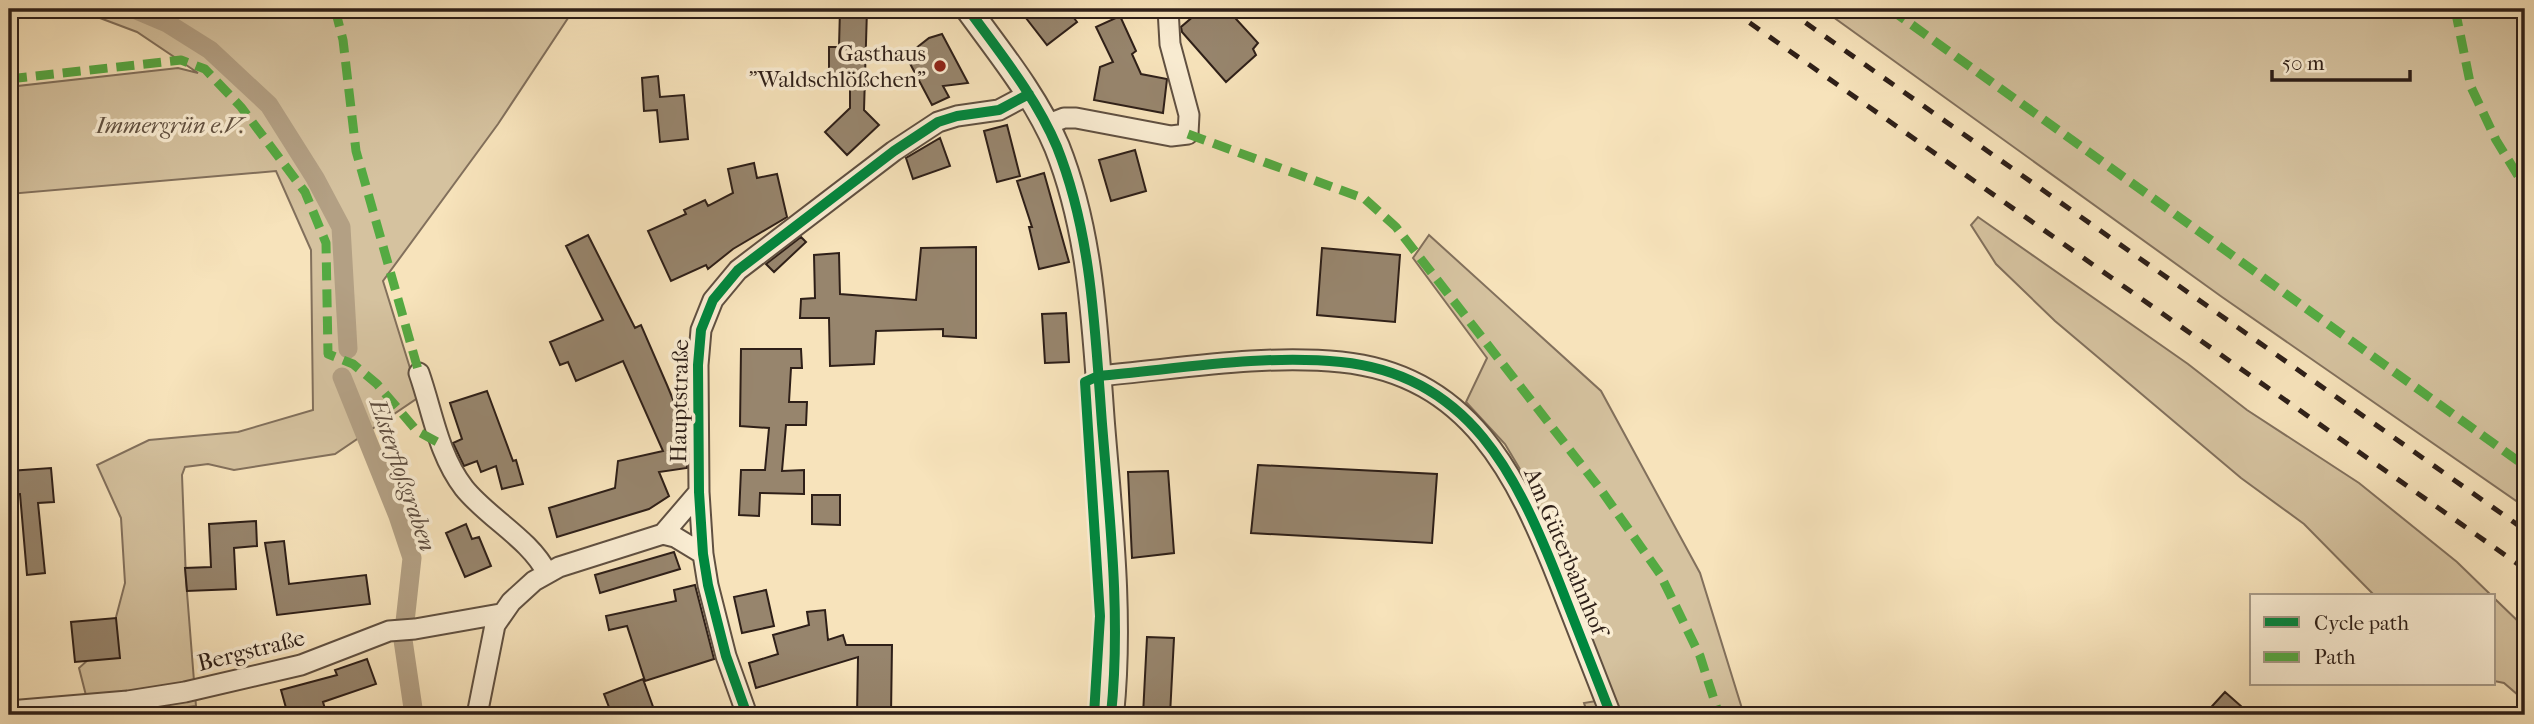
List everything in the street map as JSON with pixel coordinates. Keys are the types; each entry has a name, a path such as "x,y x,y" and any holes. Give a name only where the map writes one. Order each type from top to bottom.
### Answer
{"street":[{"path":"968,9 1028,94 1046,125 1063,165 1086,252 1116,604 1111,715"},
{"path":"1046,125 1064,118 1076,118 1171,136 1188,134 1189,115 1170,44 1168,9"},
{"name":"Hauptstraße","path":"747,715 722,642 703,554 699,492 699,344 705,316 721,289 738,270 914,137 947,118 988,113 1012,105 1028,94"},
{"name":"Am Güterbahnhof","path":"1098,376 1265,362 1325,361 1378,370 1412,383 1445,402 1485,437 1516,482 1535,522 1611,715"},
{"path":"419,373 439,443 455,476 480,506 536,556 547,573"},
{"path":"477,715 492,637 500,614 522,591 547,573 663,534 699,492"},
{"path":"663,534 675,537 703,554"},
{"name":"Bergstraße","path":"9,711 128,701 196,690 301,665 389,631 500,614"}],"green space":[{"name":"Immergrün e.V.","path":"76,9 574,9 498,124 383,281 419,397 335,454 234,470 208,464 185,467 182,475 186,580 196,706 123,715 91,715 79,668 110,640 125,583 121,518 97,465 149,440 238,432 313,410 311,250 276,171 9,194 9,87 178,68 198,73 137,32"},
{"path":"1822,9 2525,9 2525,507 2222,297"},
{"path":"1978,217 2188,364 2247,410 2359,483 2457,562 2490,594 2373,594 2304,524 2241,478 2055,321 1996,264 1971,225"},
{"path":"1429,235 1601,391 1700,573 1744,715 1588,715 1584,703 1614,698 1524,476 1505,444 1466,402 1487,358 1413,258"},
{"path":"2496,600 2525,628 2525,701 2504,683 2496,681"}],"building":[{"path":"840,9 867,9 864,110 879,125 847,155 825,132 850,108 850,80 829,79 829,47 839,47"},
{"path":"1019,9 1067,9 1077,22 1047,45"},
{"path":"1202,9 1227,9 1258,43 1253,49 1256,55 1226,82 1182,32 1181,27"},
{"path":"1120,16 1136,51 1132,54 1141,74 1167,79 1163,113 1094,100 1100,67 1113,62 1096,27"},
{"path":"942,34 968,83 943,86 949,97 932,105 906,56 929,38"},
{"path":"658,76 660,97 684,95 688,139 660,142 657,110 644,111 642,78"},
{"path":"1007,125 1020,176 997,182 984,131"},
{"path":"940,138 950,166 913,179 906,158"},
{"path":"1135,150 1146,191 1111,201 1099,160"},
{"path":"754,163 757,178 777,174 787,217 733,249 708,269 706,265 671,281 648,231 686,214 684,210 705,200 708,206 733,193 728,169"},
{"path":"1044,173 1069,262 1039,269 1029,227 1032,227 1017,181"},
{"path":"588,235 635,328 641,325 667,385 686,431 687,468 659,472 669,496 649,509 557,537 549,508 615,488 618,461 663,451 623,361 576,381 568,362 560,365 550,342 603,320 566,246"},
{"path":"801,237 806,242 774,272 766,264"},
{"path":"976,247 976,338 943,336 943,329 876,331 874,364 830,366 829,318 800,318 801,299 815,298 814,255 839,253 840,294 916,300 921,248"},
{"path":"1322,248 1400,255 1395,322 1317,315"},
{"path":"1066,313 1069,362 1045,363 1042,314"},
{"path":"741,349 801,349 802,368 791,368 789,402 807,402 806,425 786,425 782,471 804,470 804,494 760,493 759,516 739,515 741,470 765,470 769,428 740,426"},
{"path":"487,391 513,461 516,460 523,484 502,489 496,466 481,472 477,461 464,466 453,443 462,439 450,403"},
{"path":"1258,465 1437,474 1432,543 1251,533"},
{"path":"51,468 54,502 38,503 45,573 27,575 20,494 9,495 9,471"},
{"path":"1168,471 1174,553 1132,558 1128,472"},
{"path":"812,495 840,495 840,525 812,524"},
{"path":"256,521 257,546 234,548 236,589 187,591 185,568 211,567 209,524"},
{"path":"466,524 472,539 479,537 491,566 465,577 446,533"},
{"path":"284,541 289,584 366,575 370,604 277,615 265,543"},
{"path":"674,552 680,569 600,593 595,575"},
{"path":"695,585 714,659 645,681 627,626 609,630 606,616 676,601 674,590"},
{"path":"766,590 774,626 742,633 734,597"},
{"path":"825,610 828,640 843,635 846,645 892,645 891,715 857,715 858,657 756,688 749,663 778,654 773,635 809,625 807,612"},
{"path":"116,618 120,658 75,662 71,622"},
{"path":"1147,637 1174,638 1170,715 1143,715"},
{"path":"367,659 376,684 323,702 325,709 288,715 281,690 337,675 335,670"},
{"path":"643,679 656,715 612,715 604,694"},
{"path":"2225,692 2251,715 2204,715"}],"waterway":[{"name":"Elsterfloßgraben","path":"134,9 167,23 210,50 269,105 315,178 341,227 348,349"},
{"name":"Elsterfloßgraben","path":"342,377 412,558 403,640 414,715"}],"railway":[{"path":"1730,9 2525,569"},
{"path":"1786,9 2525,530"}],"marked path":[{"path":"335,9 343,40 356,151 419,373"},
{"path":"1890,9 2525,466"},
{"path":"2455,9 2471,87 2496,140 2525,187"},
{"path":"9,79 181,60 205,69 241,107 305,192 326,243 328,354 353,364 377,384 417,431 439,443"},
{"path":"1188,134 1365,199 1396,227 1601,490 1660,574 1700,656 1719,715"}],"cycle path":[{"path":"968,9 1039,111 1057,147 1078,214 1094,319 1111,533 1115,606 1111,715"},
{"path":"747,715 726,656 703,554 699,492 698,365 701,330 713,300 738,270 894,151 938,122 957,116 999,110 1029,94"},
{"path":"1094,715 1100,616 1085,382 1098,376 1220,363 1281,360 1341,362 1386,371 1424,387 1456,409 1483,437 1506,469 1543,543 1611,715"}],"place":[{"name":"Gasthaus \"Waldschlößchen\"","path":"940,66"}]}
